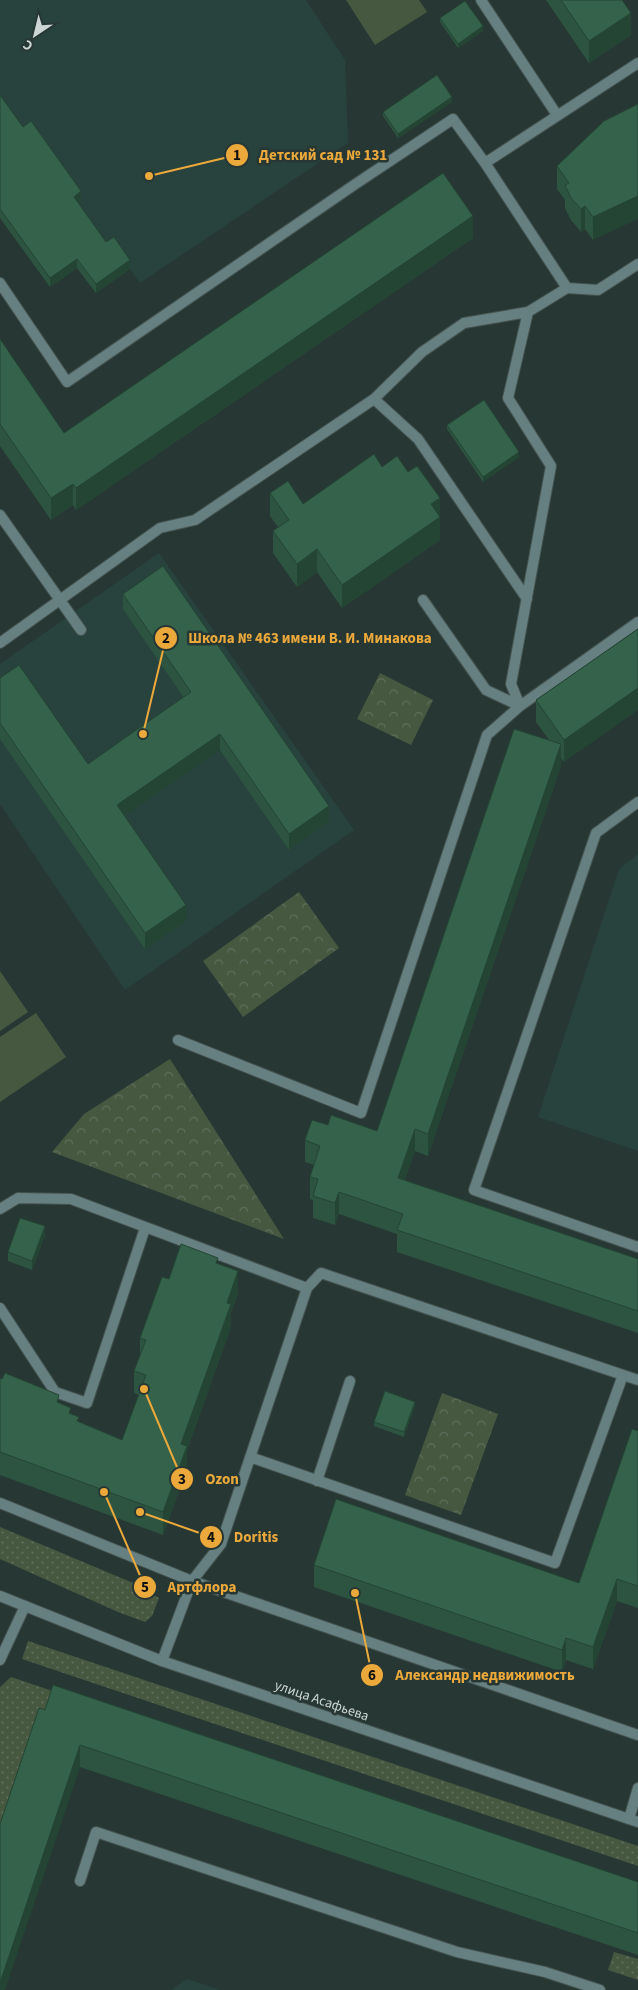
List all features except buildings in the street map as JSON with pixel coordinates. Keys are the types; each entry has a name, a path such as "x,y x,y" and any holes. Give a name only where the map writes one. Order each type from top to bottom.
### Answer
{"street":[{"path":"481,0 557,115"},
{"path":"485,163 638,63"},
{"path":"0,283 67,382 354,185 453,120 485,163 567,288"},
{"path":"0,643 160,528 195,520 374,399 422,352 464,323 528,312 567,288 598,290 638,264"},
{"path":"520,706 511,684 551,466 508,398 528,312"},
{"path":"374,399 418,439 528,599"},
{"path":"0,515 4,528 81,630"},
{"path":"424,600 486,690 520,706"},
{"path":"178,1040 361,1113 487,736 520,706 638,622"},
{"path":"638,802 596,833 474,1190 638,1247"},
{"path":"0,1209 18,1198 71,1199 308,1288"},
{"path":"0,1308 55,1392 87,1403 145,1228"},
{"path":"162,1661 192,1581 220,1544 308,1288 321,1273 638,1380"},
{"path":"250,1457 554,1563 623,1375"},
{"path":"317,1481 350,1381"},
{"path":"0,1503 192,1581 638,1735"},
{"name":"улица Асафьева","path":"0,1596 162,1661 634,1820"},
{"path":"0,1660 25,1606"},
{"path":"634,1820 638,1788"},
{"path":"80,1881 96,1832 458,1952 545,1972 600,1990"}],"shaded area":[{"path":"0,0 306,0 345,60 348,143 140,283 130,269 96,293 77,268 50,287 13,236 0,214"},
{"path":"159,553 354,830 125,990 0,804 0,664"},
{"path":"638,854 638,1151 538,1117 619,869"},
{"path":"187,1979 220,1990 171,1990"}],"green space":[{"path":"346,0 419,0 427,12 375,45"},
{"path":"380,673 433,700 411,745 357,719"},
{"path":"299,892 339,948 243,1017 203,961"},
{"path":"0,971 28,1012 0,1031"},
{"path":"36,1013 66,1057 0,1102 0,1037"},
{"path":"170,1059 284,1239 52,1152 84,1114"},
{"path":"442,1393 498,1414 461,1515 405,1495"},
{"path":"0,1527 133,1583 159,1598 152,1616 145,1622 118,1612 0,1559"},
{"path":"28,1641 638,1846 638,1866 22,1659"},
{"path":"11,1677 638,1888 53,1704 0,1834 0,1687"},
{"path":"614,1952 638,1959 638,1980 608,1970"}],"place":[{"name":"Детский сад № 131","path":"149,176"},
{"name":"Школа № 463 имени В. И. Минакова","path":"143,734"},
{"name":"Ozon","path":"144,1389"},
{"name":"Артфлора","path":"104,1492"},
{"name":"Doritis","path":"140,1512"},
{"name":"Александр недвижимость","path":"355,1593"}]}
